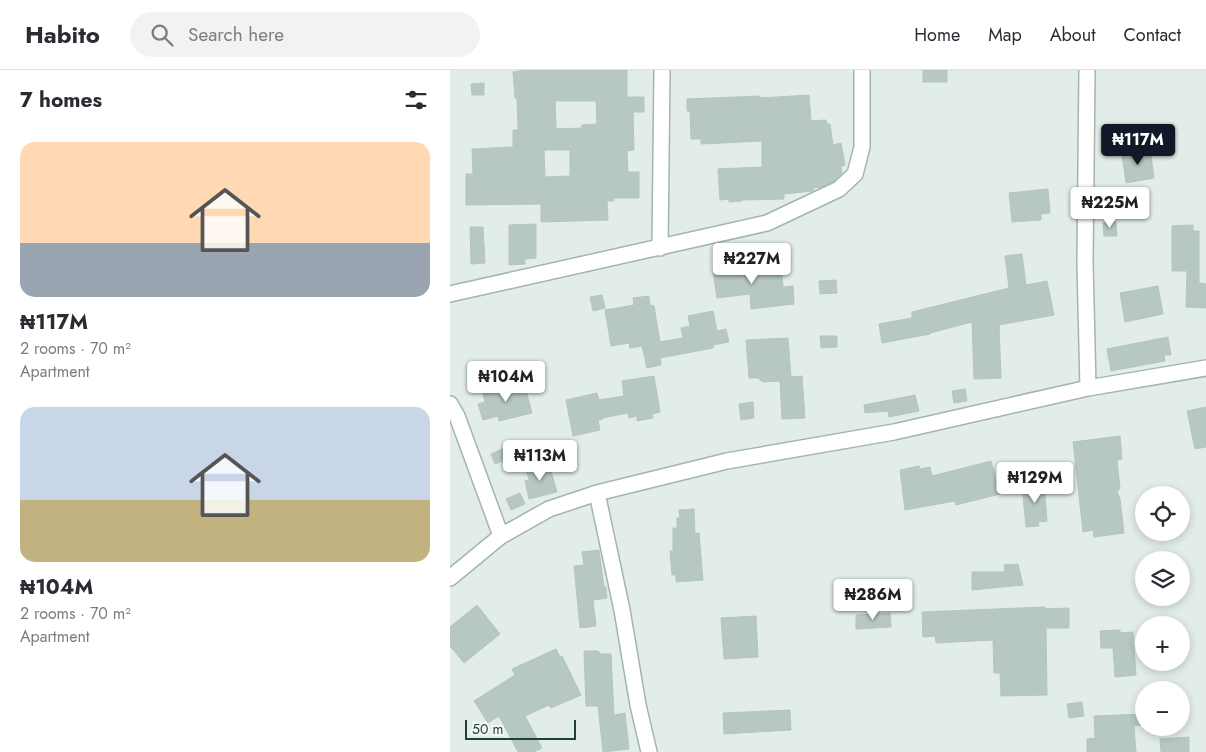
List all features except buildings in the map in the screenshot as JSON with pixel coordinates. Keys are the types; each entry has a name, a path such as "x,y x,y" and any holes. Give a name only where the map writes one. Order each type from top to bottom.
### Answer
{"street":[{"path":"660,248 659,164 662,70"},
{"path":"450,294 509,279 660,248 767,223 840,188 855,174 862,146 862,70"},
{"path":"1087,70 1085,262 1088,388"},
{"path":"450,578 501,536 549,509 597,492 727,461 894,432 1088,388 1206,368"},
{"path":"450,404 457,416 501,536"},
{"path":"597,492 622,610 638,705 649,752"}]}
